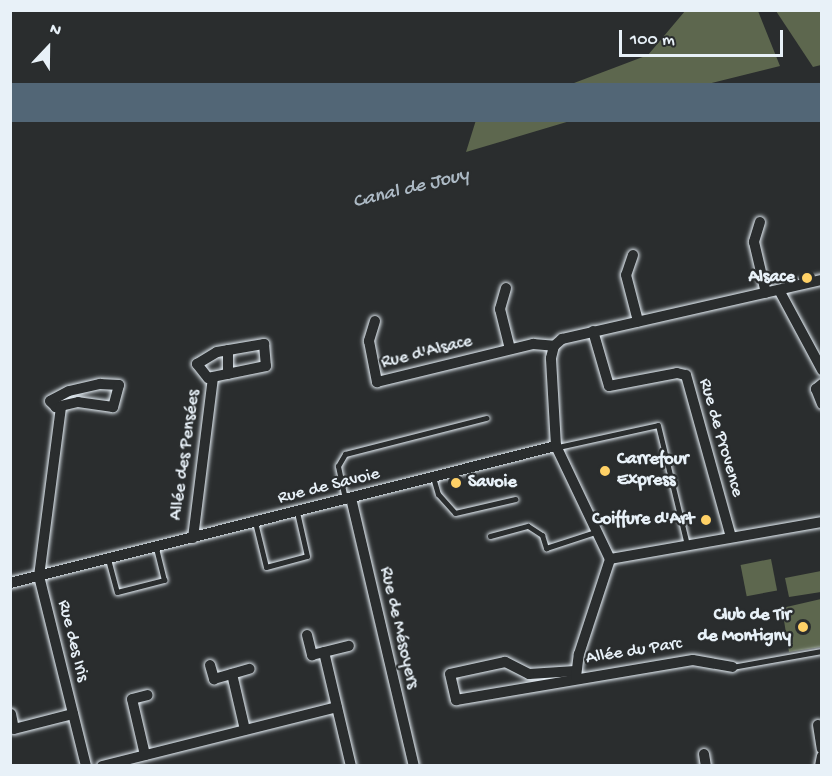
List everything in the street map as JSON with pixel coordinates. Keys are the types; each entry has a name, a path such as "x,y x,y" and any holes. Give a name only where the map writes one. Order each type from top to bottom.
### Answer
{"street":[{"path":"760,222 754,242 766,293"},
{"path":"633,255 626,275 638,321"},
{"name":"Rue d'Alsace","path":"375,321 369,341 377,382 510,349 541,343 554,346 567,336 822,280"},
{"path":"506,288 500,309 510,349"},
{"path":"779,290 822,370"},
{"name":"Rue de Provence","path":"593,331 609,386 677,373 686,375 731,537"},
{"name":"Allée des Pensées","path":"264,344 266,366 208,378 197,364 228,350 264,344"},
{"path":"554,346 551,358 556,446 610,560 822,522"},
{"path":"228,350 228,374"},
{"name":"Allée des Pensées","path":"193,538 213,377"},
{"path":"100,384 119,385 113,407 78,402 61,407 50,400 69,391 100,384"},
{"path":"822,384 816,389 822,404"},
{"path":"39,576 61,407"},
{"name":"Rue de Savoie","path":"10,583 556,446"},
{"name":"Rue de Mésoyers","path":"348,499 414,765"},
{"name":"Allée du Parc","path":"576,674 610,560"},
{"name":"Rue des Iris","path":"39,576 86,765"},
{"path":"307,635 312,655 349,646"},
{"path":"324,652 351,765"},
{"name":"Allée du Parc","path":"576,674 535,686 456,700 450,674 505,662 529,674 576,674 693,660 732,667"},
{"path":"210,665 214,679 250,669"},
{"path":"232,674 245,730"},
{"path":"529,674 535,686"},
{"path":"146,755 132,699 148,695"},
{"path":"102,765 337,707"},
{"path":"11,714 14,729 73,714"},
{"path":"818,724 822,749"},
{"path":"820,765 822,756"}],"lane":[{"path":"348,499 338,466 345,454 486,418"},
{"path":"556,446 658,426 687,545"},
{"path":"433,477 438,494 454,513 515,499"},
{"path":"255,522 266,567 307,556 297,512"},
{"path":"490,536 528,526 542,535 546,548 595,532"},
{"path":"108,559 117,592 164,580 156,547"},
{"path":"732,667 822,651"}],"green space":[{"path":"685,11 758,11 780,66 627,104 466,152 476,120 648,55"},
{"path":"776,11 821,11 821,65 813,67"},
{"path":"771,559 777,590 747,596 741,565"},
{"path":"821,571 821,592 789,597 785,578"},
{"name":"Club de Tir de Montigny","path":"821,599 821,647 789,652 782,608"}],"water":[{"path":"10,83 821,83 821,122 10,122"}],"place":[{"name":"Alsace","path":"807,278"},
{"name":"Carrefour Express","path":"605,471"},
{"name":"Savoie","path":"456,483"},
{"name":"Coiffure d'Art","path":"706,520"},
{"name":"Club de Tir de Montigny","path":"803,627"}],"water label":[{"name":"Canal de Jouy","path":"411,189"}]}
